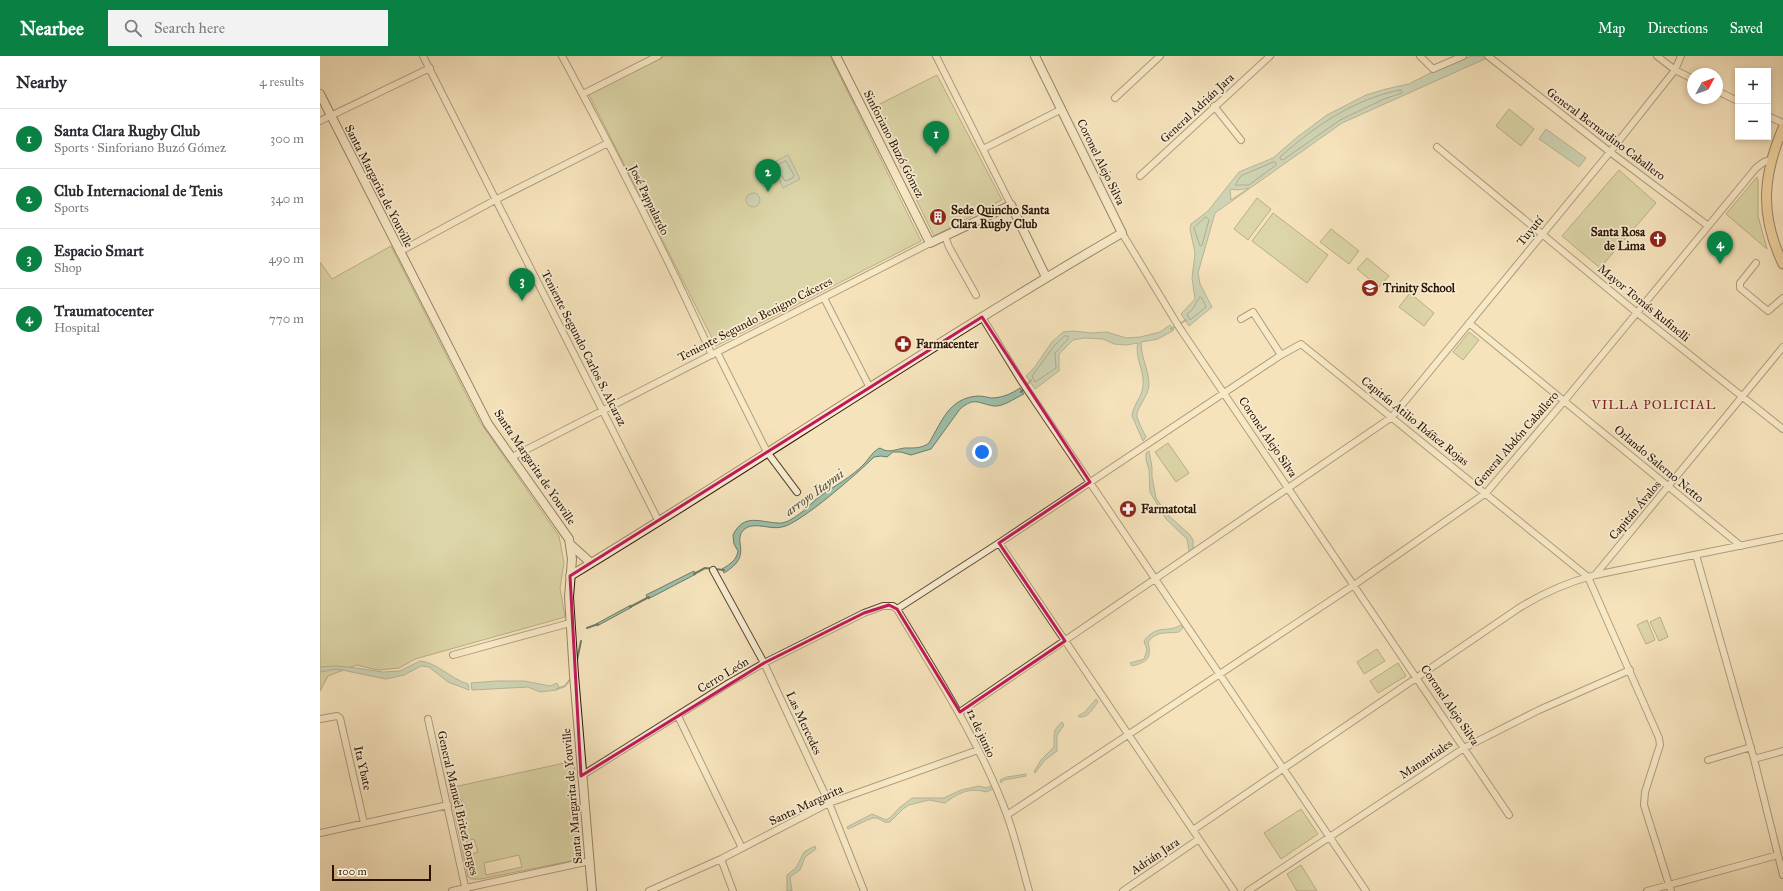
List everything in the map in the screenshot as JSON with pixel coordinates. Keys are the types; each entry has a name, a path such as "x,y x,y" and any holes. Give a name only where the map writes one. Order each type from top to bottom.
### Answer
{"main road":[{"name":"Sinforiano Buzó Gómez","path":"836,56 930,243"},
{"name":"Coronel Alejo Silva","path":"1035,56 1122,233"},
{"name":"Santa Margarita de Youville","path":"320,94 399,252 458,362 488,424 566,534 571,545 572,559 569,597 570,623 581,776 592,891"},
{"path":"1783,128 1772,158 1767,178 1767,216 1771,235 1783,264"},
{"name":"Teniente Segundo Benigno Cáceres","path":"930,243 1011,205"},
{"path":"1011,205 1046,277"},
{"path":"570,576 659,522 869,386 1046,277 1122,233"},
{"path":"571,545 591,563"}],"street":[{"name":"Teniente Segundo Carlos S. Alcaraz","path":"424,56 604,410 659,522"},
{"name":"José Pappalardo","path":"562,56 583,94 692,310 767,452 797,492"},
{"path":"583,94 658,56"},
{"path":"936,56 1011,205"},
{"path":"1115,98 1160,56"},
{"name":"General Adrián Jara","path":"1140,176 1214,106 1270,56"},
{"path":"1422,58 1432,69 1462,56"},
{"path":"1657,56 1675,70 1687,76"},
{"name":"Tuyutí","path":"960,712 1392,417 1610,152 1675,70 1681,56"},
{"name":"General Bernardino Caballero","path":"1490,58 1610,152 1707,225"},
{"path":"320,121 430,68"},
{"path":"1723,94 1735,100"},
{"path":"1214,106 1241,140"},
{"path":"983,149 1062,109"},
{"path":"1771,117 1783,123"},
{"path":"399,252 497,199 608,143"},
{"name":"Mayor Tomás Rufinelli","path":"1437,147 1541,235 1783,429"},
{"name":"General Abdón Caballero","path":"1007,815 1129,736 1354,585 1486,493 1565,400 1707,225 1756,168 1772,158"},
{"name":"Coronel Alejo Silva","path":"1122,233 1174,320 1510,815"},
{"path":"945,236 949,247 976,296"},
{"name":"Teniente Segundo Benigno Cáceres","path":"512,457 930,243"},
{"path":"1756,263 1740,283 1740,288 1768,311 1783,298"},
{"path":"824,298 869,386"},
{"path":"897,609 999,543 1281,355 1253,312 1241,319"},
{"path":"982,317 1030,394 1156,578 1366,891"},
{"name":"Orlando Salerno Netto","path":"1469,323 1565,400 1741,546"},
{"name":"Capitán Atilio Ibáñez Rojas","path":"1281,355 1301,344 1588,577"},
{"name":"Capitán Ávalos","path":"1595,575 1783,347"},
{"path":"1193,830 1529,602 1574,581 1595,575 1741,546 1783,536"},
{"path":"999,543 1234,891"},
{"path":"1696,555 1751,747 1783,875"},
{"name":"Las Mercedes","path":"713,570 764,663 829,803 864,891"},
{"path":"1588,577 1659,738 1660,745 1646,792 1644,805 1670,888"},
{"name":"Cerro León","path":"581,776 729,683 764,663 864,613 888,605 897,609"},
{"name":"12 de junio","path":"897,609 960,712 978,750 1007,815 1029,891"},
{"path":"453,654 570,623"},
{"name":"Manantiales","path":"1248,891 1464,748 1539,710 1630,670"},
{"name":"Ita Ybate","path":"320,719 337,716 340,718 364,823"},
{"path":"678,716 742,848"},
{"name":"General Manuel Britez Borges","path":"428,719 466,890"},
{"path":"1708,760 1751,747"},
{"name":"Santa Margarita","path":"649,891 721,859 829,803 978,750"},
{"path":"1754,759 1783,751"},
{"path":"320,833 448,805"},
{"name":"Adrián Jara","path":"1123,891 1199,839"},
{"path":"1647,891 1670,888 1778,856"},
{"path":"721,859 733,891"},
{"path":"452,891 466,890 590,861"}],"highlighted area":[{"path":"982,317 1090,482 999,543 1065,641 960,712 897,609 889,605 864,613 764,663 581,776 570,576"}],"shaded area":[{"path":"665,56 830,56 921,241 716,346 588,93"},
{"path":"937,75 1002,200 934,236 872,108"},
{"path":"1509,109 1534,129 1521,146 1496,126"},
{"path":"1619,170 1656,203 1600,268 1562,236"},
{"path":"1757,177 1758,216 1767,249 1726,214"},
{"path":"1257,198 1271,209 1248,240 1234,229"},
{"path":"1273,213 1328,255 1307,283 1252,241"},
{"path":"1331,229 1359,251 1349,264 1320,242"},
{"path":"391,246 480,422 559,536 564,563 560,588 565,617 415,659 399,668 378,670 356,665 328,676 320,691 320,262 332,279"},
{"path":"1367,258 1389,276 1379,287 1357,269"},
{"path":"1410,293 1434,313 1424,326 1399,307"},
{"path":"1469,332 1479,340 1463,360 1453,352"},
{"path":"1168,443 1189,473 1176,482 1155,452"},
{"path":"1660,617 1668,637 1659,641 1650,622"},
{"path":"1647,620 1655,640 1646,644 1637,625"},
{"path":"1377,649 1385,661 1364,674 1357,662"},
{"path":"1398,663 1406,676 1378,693 1370,681"},
{"path":"574,761 581,859 481,879 471,879 468,877 453,806 462,804 460,798 452,801 449,788","holes":["474,839 478,852 471,854 467,841","519,855 522,867 486,875 484,863"]},
{"path":"1301,809 1318,834 1281,859 1264,833"},
{"path":"1301,865 1317,891 1297,891 1287,874"}],"water":[{"path":"1472,56 1486,56 1487,58 1342,123 1215,213 1198,273 1200,284 1212,307 1189,326 1181,314 1195,299 1192,278 1195,253 1190,229 1191,224 1208,211 1239,172 1273,158 1296,138 1327,115 1366,95 1409,84 1446,65","holes":["1249,188 1231,200 1230,189 1238,190"]},
{"path":"1546,129 1586,158 1579,167 1539,139"},
{"path":"788,155 800,179 783,188 779,179 763,187 755,172"},
{"path":"750,193 756,193 760,197 760,203 756,207 750,207 746,203 746,197"},
{"path":"1170,325 1174,330 1158,339 1141,342 1149,385 1147,394 1137,414 1146,437 1143,441 1132,416 1143,386 1137,354 1138,343 1126,345 1114,344 1103,339 1084,338 1073,340 1059,354 1059,371 1035,389 1026,376 1034,368 1052,342 1063,332 1107,332 1126,338 1140,337 1160,332"},
{"path":"1020,388 1024,394 998,406 977,402 965,405 960,409 931,449 911,455 901,452 893,452 887,457 874,457 829,496 791,524 778,528 750,526 746,528 741,533 740,537 741,554 739,560 724,573 722,569 736,557 738,551 734,544 733,535 737,528 742,524 752,520 781,523 788,521 854,473 878,449 880,448 891,451 905,448 916,448 929,443 948,412 960,401 978,396 991,398 999,397 1010,394"},
{"path":"1149,451 1156,498 1167,514 1190,535 1193,540 1193,549 1189,551 1187,539 1166,519 1150,492 1149,470 1146,459 1146,453"},
{"path":"694,571 696,574 648,599 646,595"},
{"path":"631,605 632,607 597,626 596,624"},
{"path":"1181,625 1183,628 1179,632 1162,633 1151,638 1148,642 1149,656 1147,659 1132,666 1130,663 1144,659 1147,650 1144,641 1149,636 1158,630 1176,628"},
{"path":"420,661 432,664 468,684 469,690 448,682 429,667 421,666 404,675 386,679 337,669 320,672 320,667 334,666 383,672 400,671"},
{"path":"524,681 550,686 557,683 559,687 557,690 540,692 528,687 472,690 471,683"},
{"path":"1096,699 1098,702 1090,712 1082,717 1078,716 1085,712"},
{"path":"1062,722 1064,725 1057,735 1057,751 1045,760 1035,773 1034,772 1041,760 1054,747 1055,731"},
{"path":"1026,774 1026,776 1004,780 1001,783 1000,780 1007,777"},
{"path":"979,786 986,788 991,786 993,789 986,792 975,790 964,792 945,803 929,800 909,805 890,822 873,818 848,829 847,827 872,814 886,820 912,798 944,798 961,790"},
{"path":"815,846 816,849 805,857 800,870 790,877 792,891 787,891 787,875 796,868 804,852"}],"waterway":[{"name":"arroyo Itaymi","path":"1171,329 1186,320"},
{"name":"arroyo Itaymi","path":"1021,392 1031,380"},
{"name":"arroyo Itaymi","path":"694,574 705,568 724,570"},
{"name":"arroyo Itaymi","path":"630,607 649,597"},
{"name":"arroyo Itaymi","path":"587,628 598,624"},
{"name":"arroyo Itaymi","path":"577,660 581,641"},
{"name":"arroyo Itaymi","path":"557,689 565,686 572,677"}],"place":[{"name":"Santa Clara Rugby Club","path":"936,154"},
{"name":"Club Internacional de Tenis","path":"768,192"},
{"name":"Sede Quincho Santa Clara Rugby Club","path":"938,217"},
{"name":"Santa Rosa de Lima","path":"1658,239"},
{"name":"Traumatocenter","path":"1720,264"},
{"name":"Trinity School","path":"1370,288"},
{"name":"Espacio Smart","path":"522,301"},
{"name":"Farmacenter","path":"903,344"},
{"name":"Farmatotal","path":"1128,509"}],"district":[{"name":"VILLA POLICIAL","path":"1654,404"}]}
